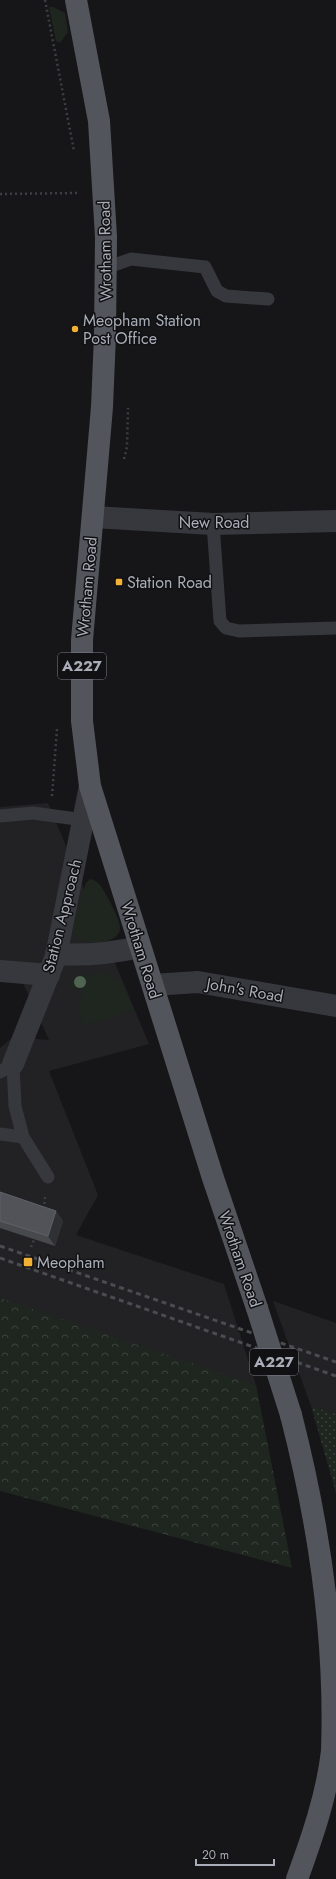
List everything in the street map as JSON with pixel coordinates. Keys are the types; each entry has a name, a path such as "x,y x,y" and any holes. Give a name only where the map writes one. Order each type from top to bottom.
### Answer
{"main road":[{"name":"Wrotham Road","path":"76,0 99,121 105,204 106,268 102,407 82,640 82,721 90,786 213,1178 291,1415 313,1500 330,1610 336,1671 334,1726 328,1776 317,1820 297,1879"}],"street":[{"name":"New Road","path":"93,517 213,524 336,521"},
{"name":"Station Approach","path":"7,1068 49,975 56,954 90,786"},
{"path":"56,954 75,955 117,952 140,947"},
{"path":"0,971 49,975"},
{"name":"John's Road","path":"152,985 198,982 336,1006"}],"lane":[{"path":"106,268 132,259 205,267 217,291 226,296 268,299"},
{"path":"213,524 220,621 226,628 239,631 336,628"},
{"path":"0,816 33,813 84,820"},
{"name":"Station Approach","path":"7,1068 23,1136 48,1177"},
{"path":"0,1134 23,1136"}],"path":[{"path":"45,0 76,156"},
{"path":"0,194 85,193"},
{"path":"121,464 127,447 128,402"},
{"path":"31,1247 34,1240"}],"shaded area":[{"path":"48,803 149,1044 49,1071 98,1195 76,1235 224,1284 256,1385 0,1312 0,1048 13,1037 49,1040 23,983 0,968 0,807"},
{"path":"273,1301 336,1323 336,1414 311,1406"}],"green space":[{"path":"49,7 53,7 65,13 68,32 60,43 56,41"},
{"path":"90,879 96,881 103,889 115,912 120,927 119,933 114,938 98,943 81,940 75,936 73,930 76,914 86,883"},
{"path":"100,973 120,981 126,991 133,1011 82,1026 79,1009 83,987 71,989 68,983 81,976"},
{"path":"0,1298 256,1385 292,1568 0,1491"},
{"path":"311,1406 336,1414 336,1493"}],"building":[{"path":"0,1192 56,1211 48,1236 0,1221"}],"railway":[{"path":"0,1246 336,1362"},
{"path":"0,1258 336,1376"}],"place":[{"name":"Meopham Station Post Office","path":"75,329"},
{"name":"Station Road","path":"119,582"},
{"name":"Meopham","path":"28,1262"}]}
